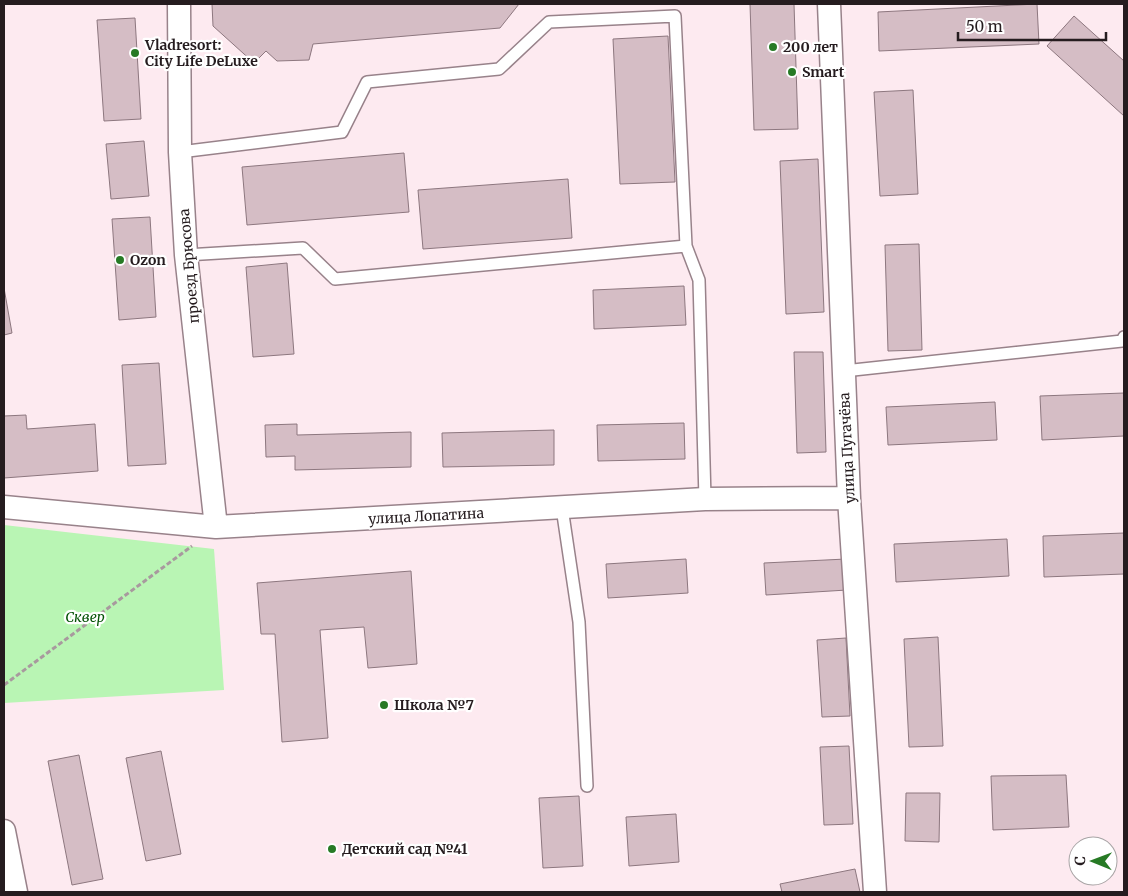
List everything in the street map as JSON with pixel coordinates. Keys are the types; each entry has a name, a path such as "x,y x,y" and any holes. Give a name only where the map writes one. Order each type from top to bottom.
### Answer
{"street":[{"name":"проезд Брюсова","path":"179,4 180,152 186,255 216,527"},
{"name":"улица Пугачёва","path":"829,4 849,498 875,892"},
{"name":"улица Лопатина","path":"4,507 216,527 705,499 849,498"},
{"path":"4,831 16,892"}],"lane":[{"path":"180,152 342,132 367,82 499,70 549,22 675,10 686,246 699,280 705,499"},
{"path":"186,255 303,248 335,279 686,246"},
{"path":"844,371 1122,341 1124,337"},
{"path":"562,508 579,622 588,786"}],"path":[{"path":"4,685 216,527"}],"green space":[{"name":"Сквер","path":"4,525 214,549 224,690 4,703"}],"building":[{"path":"212,4 519,4 500,28 313,44 309,60 277,61 266,51 254,63 213,26"},
{"name":"200 лет","path":"750,4 794,4 798,129 754,130"},
{"path":"1037,4 1039,44 879,51 878,12"},
{"path":"1074,16 1124,61 1124,116 1047,46"},
{"path":"135,18 141,119 104,121 97,20"},
{"path":"668,36 675,182 620,184 613,39"},
{"path":"913,90 918,194 880,196 874,92"},
{"path":"144,141 149,196 111,199 106,144"},
{"path":"404,153 409,212 247,225 242,167"},
{"path":"818,159 824,312 786,314 780,161"},
{"path":"568,179 572,238 423,249 418,190"},
{"path":"150,217 156,317 119,320 112,219"},
{"path":"919,244 922,350 888,351 885,245"},
{"path":"287,263 294,354 253,357 246,267"},
{"path":"684,286 686,325 594,329 593,290"},
{"path":"4,288 12,333 4,335"},
{"path":"794,352 823,352 826,452 797,453"},
{"path":"159,363 166,464 128,466 122,365"},
{"path":"1124,393 1124,436 1042,440 1040,396"},
{"path":"995,402 997,440 888,445 886,407"},
{"path":"26,415 27,429 95,424 98,471 4,478 4,416"},
{"path":"684,423 685,459 598,461 597,425"},
{"path":"297,424 297,435 411,432 411,467 295,470 295,456 266,457 265,425"},
{"path":"554,430 554,465 443,467 442,433"},
{"path":"1124,533 1124,574 1044,577 1043,536"},
{"path":"1007,539 1009,576 896,582 894,544"},
{"path":"686,559 688,593 608,598 606,564"},
{"path":"846,559 847,590 766,595 764,563"},
{"path":"411,571 417,664 368,668 364,627 320,630 328,738 282,742 275,634 261,634 257,583"},
{"path":"938,637 943,746 909,747 904,639"},
{"path":"846,638 850,716 822,717 817,640"},
{"path":"849,746 853,824 824,825 820,747"},
{"path":"161,751 181,854 146,861 126,758"},
{"path":"79,755 103,879 72,885 48,761"},
{"path":"1066,775 1069,827 993,830 991,776"},
{"path":"906,793 940,793 939,842 905,841"},
{"path":"579,796 583,866 543,868 539,798"},
{"path":"676,814 679,862 629,866 626,817"},
{"path":"855,869 860,892 782,892 780,884"}],"place":[{"name":"200 лет","path":"773,47"},
{"name":"Vladresort: City Life DeLuxe","path":"135,53"},
{"name":"Smart","path":"792,72"},
{"name":"Ozon","path":"120,260"},
{"name":"Школа №7","path":"384,705"},
{"name":"Детский сад №41","path":"332,849"}]}
